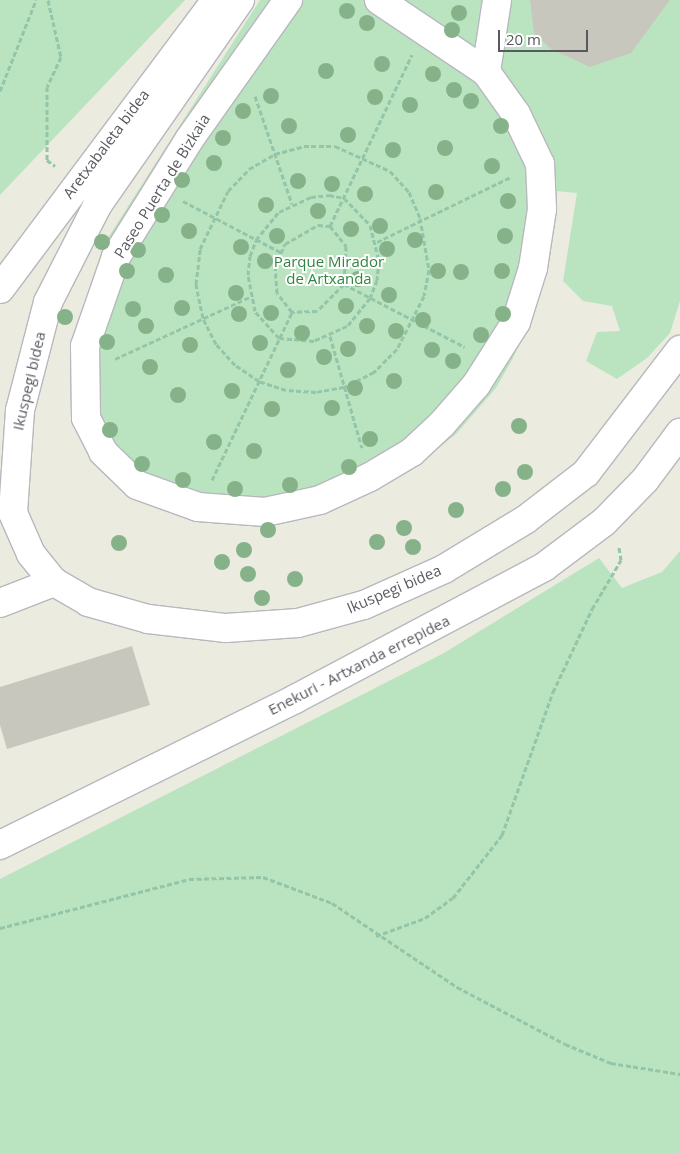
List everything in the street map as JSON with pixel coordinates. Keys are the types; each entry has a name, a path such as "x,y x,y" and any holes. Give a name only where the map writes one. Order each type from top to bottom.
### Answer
{"street":[{"name":"Aretxabaleta bidea","path":"0,289 216,0"},
{"name":"Ikuspegi bidea","path":"240,0 97,206 48,302 20,410 13,513 31,554 54,582 88,602 148,619 226,628 298,623 364,605 452,564 526,520 586,473 680,350"},
{"name":"Paseo Puerta de Bizkaia","path":"288,0 159,188 116,258 85,346 86,418 103,452 137,484 198,508 265,512 320,500 370,477 412,452 442,424 492,361 516,322 533,268 542,209 540,164 516,114 486,72 425,28 379,0"},
{"path":"486,72 497,0"},
{"name":"Enekuri - Artxanda errepidea","path":"0,845 295,699 544,567 604,522 645,480 680,433"},
{"path":"0,603 54,582"}],"path":[{"path":"0,91 36,0"},
{"path":"47,160 47,88 60,57 48,0"},
{"path":"330,226 425,28"},
{"path":"244,62 292,204"},
{"path":"304,146 336,146 364,156 390,171 409,192 420,218 429,270 413,320 397,349 380,366 344,386 316,392 286,390 259,381 235,365 216,344 203,318 196,284 200,249 215,217 238,180 275,154 304,146"},
{"path":"376,242 420,218 540,164"},
{"path":"159,188 280,252"},
{"path":"311,197 344,198 360,209 376,242 378,271 370,298 347,326 330,336 296,343 279,338 265,327 250,296 248,275 256,240 266,224 292,204 311,197"},
{"path":"330,226 346,246 344,284 316,311 292,312 282,304 274,280 280,252 306,228 330,226"},
{"path":"344,284 492,361"},
{"path":"84,373 250,296"},
{"path":"198,508 292,312"},
{"path":"330,336 370,477"},
{"path":"375,936 425,918 453,898 502,835 553,692 592,609 621,560 618,542"},
{"path":"0,928 189,879 263,877 332,903 375,936 509,1018 611,1063 680,1074"}],"green space":[{"path":"0,0 185,0 0,195"},
{"name":"Parque Mirador de Artxanda","path":"260,0 680,0 680,301 670,333 647,358 617,379 586,361 597,332 620,331 612,306 583,301 563,281 577,193 556,191 552,245 529,323 513,358 496,388 457,433 418,465 373,487 187,515 135,498 118,486 84,446 76,425 72,340 104,244"},
{"path":"680,551 680,1154 0,1154 0,879 444,653 599,558 622,588 662,572"}],"building":[{"path":"530,0 670,0 631,53 590,67 551,49 534,33"},
{"path":"132,646 150,705 7,749 0,725 0,687"}]}
